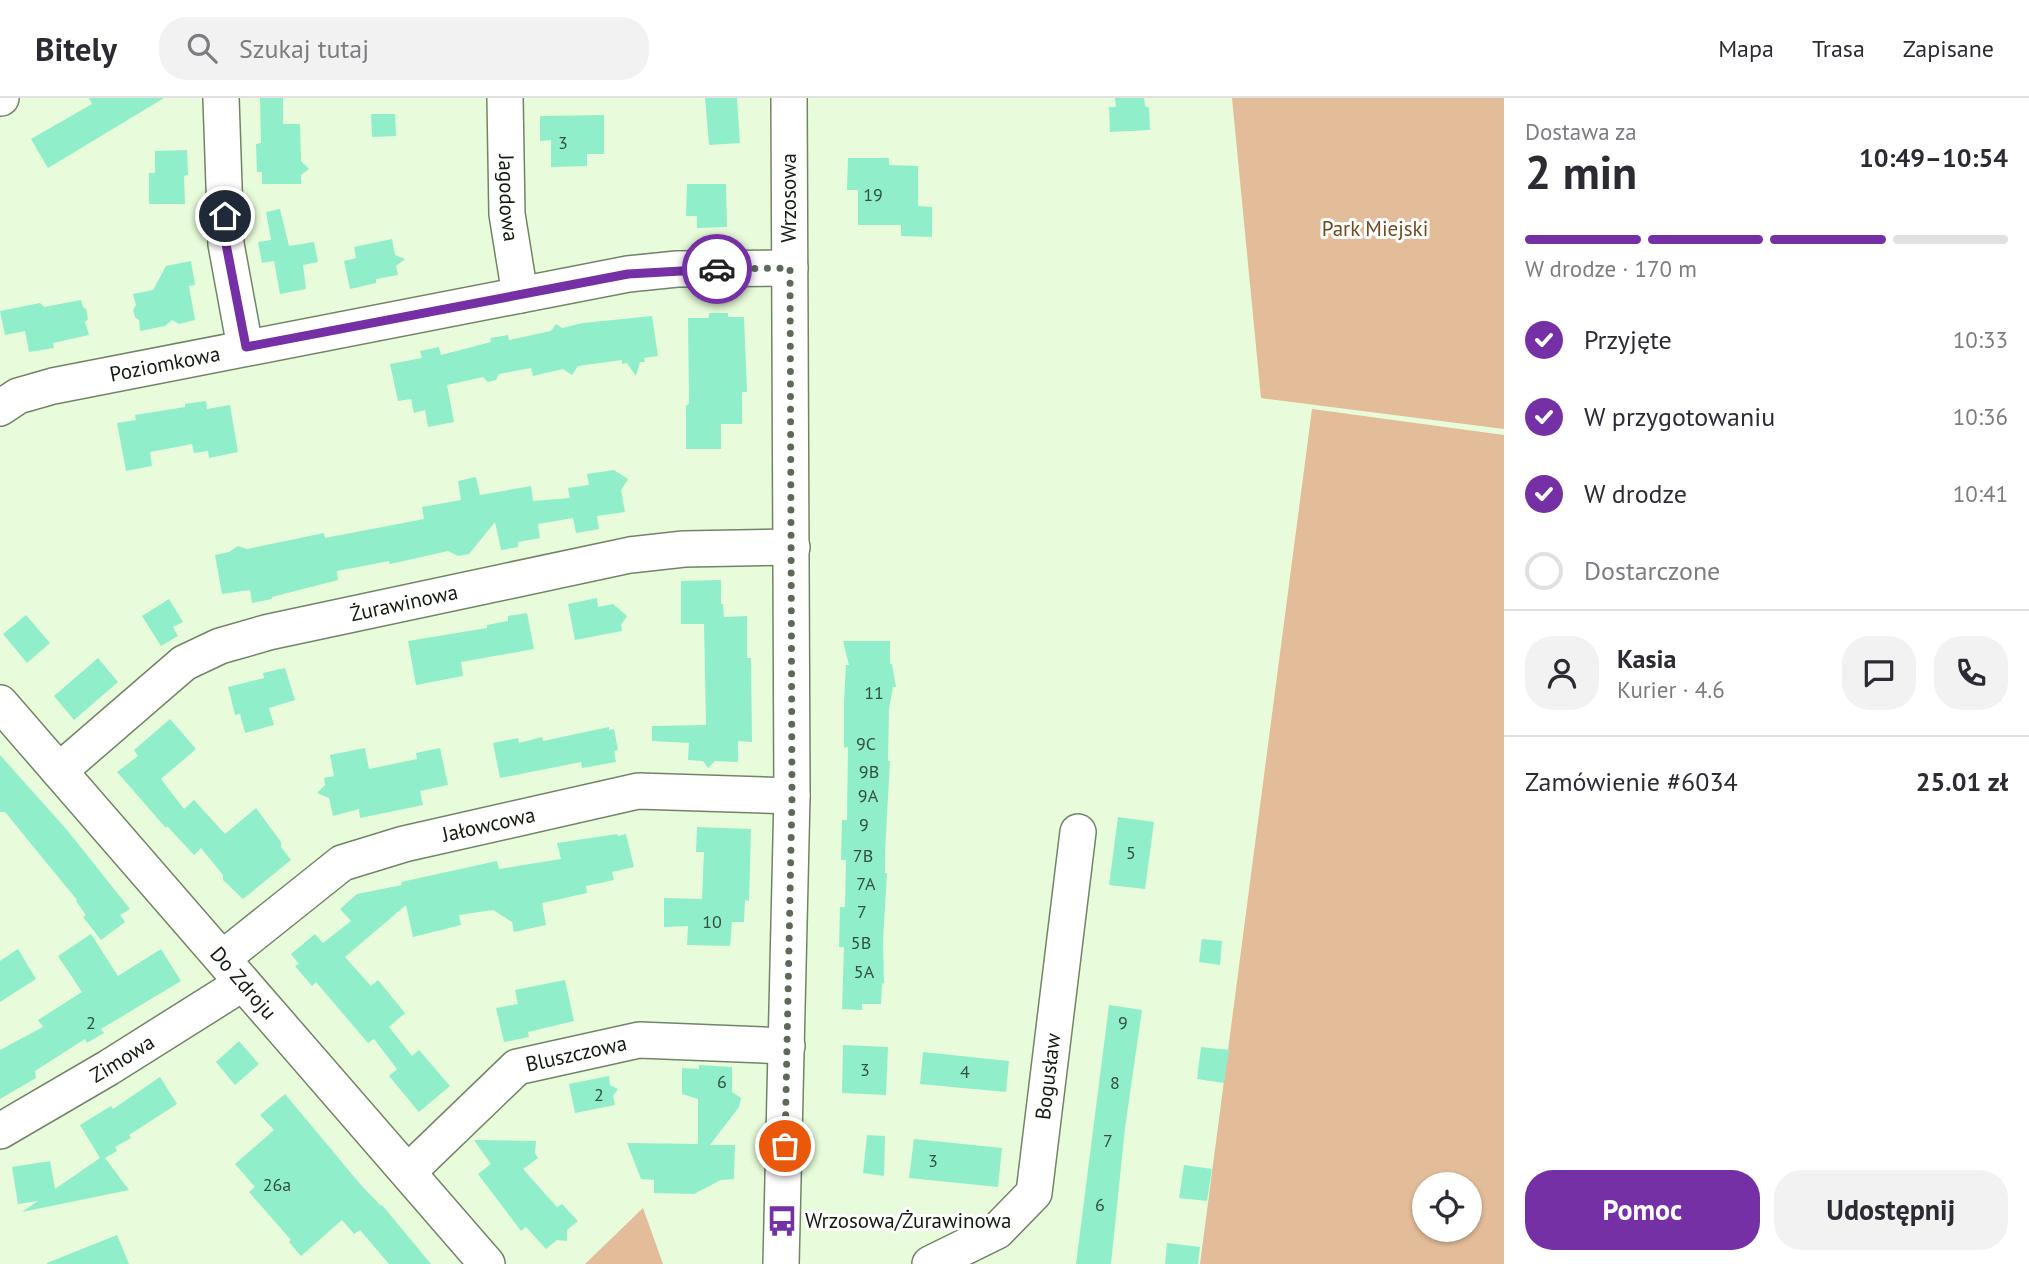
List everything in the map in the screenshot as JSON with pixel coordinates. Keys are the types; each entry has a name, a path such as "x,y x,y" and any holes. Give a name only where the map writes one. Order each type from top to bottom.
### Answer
{"street":[{"path":"221,98 226,244 246,347"},
{"name":"Jagodowa","path":"505,98 507,214 520,295"},
{"name":"Wrzosowa","path":"781,1264 792,796 789,98"},
{"name":"Poziomkowa","path":"0,408 18,396 53,386 628,274 677,270 790,268"},
{"name":"Żurawinowa","path":"59,771 184,663 220,646 269,632 630,555 684,549 792,547"},
{"name":"Do Zdroju","path":"4,715 59,771 487,1264"},
{"name":"Jałowcowa","path":"233,971 342,863 404,844 638,791 792,796"},
{"name":"Bogusław","path":"930,1264 997,1231 1034,1193 1078,832"},
{"name":"Zimowa","path":"0,1131 108,1068 233,971"},
{"name":"Bluszczowa","path":"408,1172 517,1067 639,1040 788,1046"}],"green space":[{"name":"Park Miejski","path":"1232,98 1504,98 1504,429 1261,398"},
{"path":"1312,409 1504,435 1504,1264 1200,1264"},
{"path":"643,1208 663,1264 585,1264"}],"building":[{"path":"89,98 164,98 48,168 31,139 92,104"},
{"path":"260,98 283,98 283,124 300,124 301,161 309,169 301,175 301,184 262,184 262,172 257,172 256,144 261,143"},
{"path":"705,98 737,98 740,143 709,145"},
{"path":"1115,98 1144,98 1145,106 1149,108 1150,130 1110,132 1109,107 1116,107"},
{"path":"371,114 395,114 396,136 372,137"},
{"path":"604,115 604,154 587,154 587,166 551,167 551,140 540,141 540,116"},
{"path":"187,150 185,204 149,204 149,173 155,173 155,151"},
{"path":"848,158 889,158 889,165 918,166 918,206 932,207 932,237 901,236 901,225 858,225 858,190 847,190"},
{"path":"687,184 726,184 727,227 697,228 697,216 686,216"},
{"path":"280,209 289,246 314,242 318,262 303,265 306,289 280,294 274,261 262,263 258,242 271,240 266,212"},
{"path":"392,239 395,255 405,259 396,266 398,275 376,279 376,283 350,289 344,261 356,258 354,247"},
{"path":"191,261 195,285 189,286 195,320 179,324 172,320 165,326 140,331 139,320 133,310 136,305 133,294 153,290 166,266"},
{"path":"81,300 86,309 88,319 85,322 89,335 53,343 54,348 29,352 25,331 5,335 0,311 40,303 44,307"},
{"path":"709,313 728,313 728,317 744,317 747,392 742,392 742,424 721,424 721,449 686,449 686,406 689,403 688,318 709,318"},
{"path":"652,316 658,356 644,358 645,362 640,362 636,376 627,363 622,364 622,360 578,366 572,375 563,369 533,376 531,368 499,374 496,380 488,382 483,377 447,385 454,422 428,427 425,410 414,413 411,399 398,401 390,364 422,358 420,351 439,347 441,355 491,342 490,338 508,335 509,340 551,331 556,324 562,328 583,323"},
{"path":"206,401 207,409 230,405 238,452 209,458 208,451 194,453 192,444 150,452 152,466 126,471 117,423 136,420 135,415"},
{"path":"614,470 628,479 621,490 625,512 597,516 599,529 576,533 573,518 538,524 540,538 518,542 518,547 501,550 495,522 469,554 458,556 448,551 390,564 389,561 337,571 338,580 252,603 250,590 222,594 215,555 229,552 238,546 247,549 324,533 325,538 424,519 422,507 461,500 458,481 476,477 480,495 531,486 533,501 570,498 568,488 589,485 587,474"},
{"path":"721,580 724,617 747,616 747,658 751,658 752,742 738,741 738,762 715,761 708,768 703,761 688,760 689,743 652,741 652,726 706,725 704,624 681,624 681,581"},
{"path":"597,598 598,607 613,604 627,616 621,625 622,631 575,640 568,604"},
{"path":"169,599 183,622 173,627 178,636 161,646 142,616"},
{"path":"527,613 534,649 461,662 463,676 416,685 408,641 487,628 487,625 508,621 508,616"},
{"path":"26,615 50,643 27,663 3,634"},
{"path":"843,641 890,641 890,664 896,687 893,687 889,709 884,984 882,983 881,1004 862,1004 862,1010 842,1009 844,947 839,947 840,907 845,907 846,860 841,860 842,820 847,820 848,747 844,748 844,701 846,665 849,665"},
{"path":"98,658 118,682 74,720 54,696"},
{"path":"285,668 295,700 269,708 274,725 245,733 240,714 235,715 228,687 264,678 263,673"},
{"path":"170,719 196,749 161,779 184,809 194,800 225,834 256,808 291,860 243,899 223,880 223,875 201,848 194,855 167,826 166,828 117,772 138,756 134,750"},
{"path":"609,727 609,730 614,729 618,750 614,751 616,762 582,768 581,762 500,778 493,743 518,738 519,743 542,737 543,741"},
{"path":"365,748 369,769 417,759 416,753 440,748 448,785 420,791 423,805 360,818 359,809 333,816 329,798 317,793 325,785 324,778 334,776 330,755"},
{"path":"0,755 67,830 130,909 120,915 125,922 101,940 83,917 86,915 77,900 5,812 0,812"},
{"path":"1118,817 1154,822 1145,889 1109,885"},
{"path":"697,827 751,829 749,901 745,900 744,922 732,922 730,946 687,945 688,926 664,927 664,898 702,899 704,852 696,852"},
{"path":"626,834 634,867 612,872 614,880 586,886 587,893 542,903 546,925 514,932 512,922 493,910 459,915 461,925 413,937 406,905 345,957 371,986 378,980 405,1013 389,1027 412,1056 419,1050 450,1086 419,1112 389,1076 397,1069 374,1039 368,1043 316,982 312,986 295,966 299,964 291,954 315,934 323,943 351,921 340,909 357,894 497,861 499,869 561,859 557,843"},
{"path":"91,934 118,976 161,949 181,981 101,1029 104,1033 87,1043 85,1039 35,1071 36,1078 0,1099 0,1050 43,1027 38,1020 82,992 58,956"},
{"path":"1202,939 1222,941 1220,965 1199,962"},
{"path":"18,949 36,979 0,1002 0,961"},
{"path":"565,980 574,1021 528,1032 529,1037 504,1042 496,1008 518,1004 515,990"},
{"path":"1109,1005 1142,1010 1125,1128 1111,1264 1076,1264"},
{"path":"239,1041 259,1064 235,1085 216,1062"},
{"path":"843,1045 888,1047 886,1095 842,1093"},
{"path":"1201,1047 1229,1050 1224,1083 1197,1079"},
{"path":"923,1052 1009,1061 1006,1092 920,1084"},
{"path":"699,1065 732,1067 732,1092 741,1098 739,1107 710,1145 735,1145 734,1179 721,1180 694,1194 654,1193 654,1180 641,1179 627,1143 698,1144 698,1099 682,1094 682,1068 699,1069"},
{"path":"609,1076 610,1085 618,1089 613,1096 615,1105 575,1113 569,1084"},
{"path":"160,1077 177,1104 129,1135 131,1138 115,1147 117,1151 105,1158 129,1190 22,1212 38,1201 18,1204 12,1167 50,1161 55,1189 100,1158 80,1125 111,1106 113,1109"},
{"path":"285,1094 431,1264 389,1264 360,1230 354,1234 342,1220 301,1256 289,1242 291,1240 249,1192 255,1187 235,1164 274,1130 260,1115"},
{"path":"867,1135 885,1136 884,1176 863,1173"},
{"path":"914,1139 1002,1148 998,1187 909,1178"},
{"path":"474,1140 536,1141 535,1153 538,1158 523,1169 557,1207 562,1204 578,1221 567,1230 567,1241 557,1240 546,1249 526,1227 521,1231 478,1174 491,1164"},
{"path":"1184,1165 1212,1169 1207,1201 1179,1198"},
{"path":"117,1235 129,1264 47,1264 47,1263"},
{"path":"1167,1243 1200,1247 1198,1264 1165,1264"}],"way so far":[{"path":"717,269 790,268 792,796 785,1146"}],"place":[{"name":"Wrzosowa/Żurawinowa","path":"782,1221"}],"route":[{"path":"225,216 226,244 246,347 628,274 717,269"}]}
